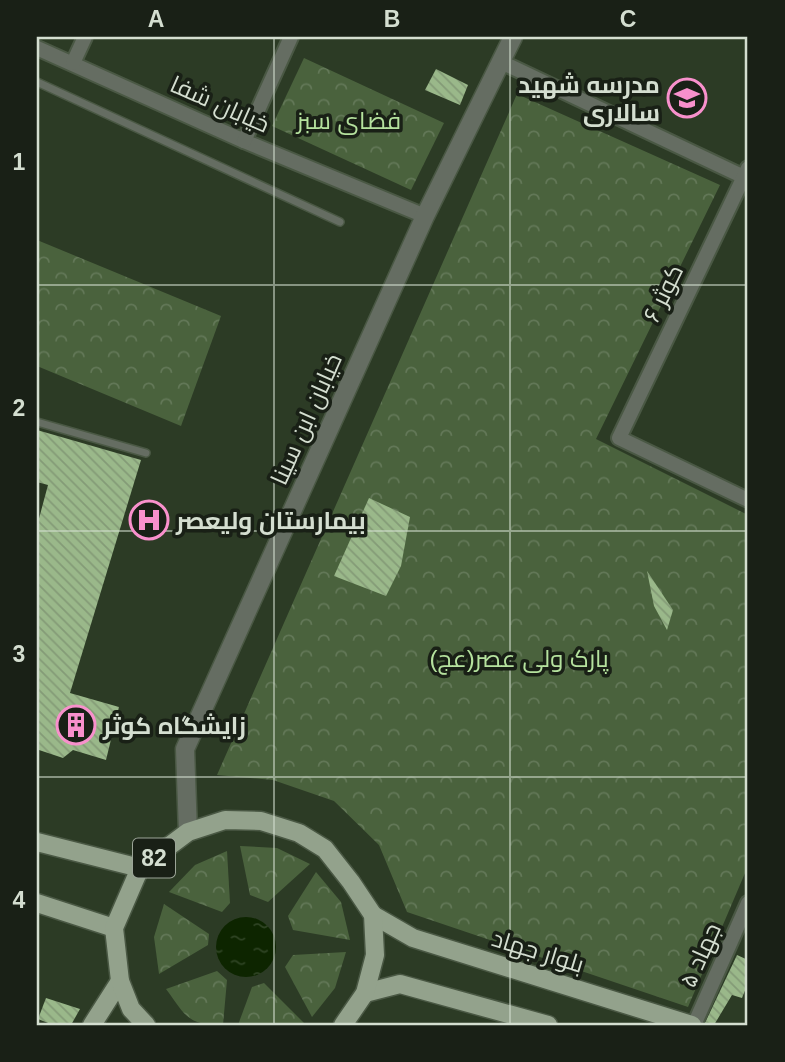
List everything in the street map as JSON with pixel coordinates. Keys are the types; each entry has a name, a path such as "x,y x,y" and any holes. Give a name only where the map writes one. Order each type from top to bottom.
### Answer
{"main road":[{"name":"82","path":"146,1025 131,1009 120,981 114,928 140,868 188,832 225,820 261,821 299,833 325,849 373,915"},
{"name":"82","path":"39,841 140,868"},
{"path":"37,903 114,928"},
{"path":"344,1025 365,993 375,955 373,915"},
{"name":"بلوار جهاد","path":"373,915 413,938 693,1025"},
{"path":"92,1025 120,981"},
{"path":"365,993 400,984 548,1025"}],"street":[{"path":"73,63 85,37"},
{"path":"244,141 291,37"},
{"name":"خیابان ابن سینا","path":"188,832 185,749 425,216 513,37"},
{"name":"خیابان شفا","path":"37,48 244,141 425,216"},
{"path":"501,62 746,173"},
{"name":"کوثر ۶","path":"746,173 619,438 748,500"},
{"name":"جهاد ۵","path":"693,1025 748,903"}],"lane":[{"path":"37,82 340,222"},
{"path":"37,422 146,453"}],"green space":[{"name":"فضای سبز","path":"304,58 444,123 411,190 272,126"},
{"name":"پارک ولی عصر(عج)","path":"517,94 720,185 596,439 748,515 748,866 688,1007 407,912 379,845 334,801 273,780 217,775"},
{"path":"37,240 221,316 181,426 37,366"},
{"path":"240,846 277,848 310,864 268,902 250,895"},
{"path":"227,851 230,903 222,912 169,892 195,865"},
{"path":"316,872 341,902 350,940 293,930 288,916"},
{"path":"164,904 209,934 208,945 159,974 154,937"},
{"path":"346,952 335,988 312,1017 285,967 293,955"},
{"path":"217,971 227,980 223,1025 194,1021 183,1012 166,989"},
{"path":"264,983 304,1023 238,1025 252,987"}],"water":[{"path":"240,917 252,917 271,930 276,947 274,959 263,972 252,977 240,977 221,964 216,953 216,941 229,922"}],"building":[{"path":"436,69 468,85 460,105 425,90"},
{"path":"37,430 141,460 70,693 119,707 106,760 73,750 63,758 39,750 37,742 37,526 48,485 37,482"},
{"path":"369,498 410,517 401,566 386,596 334,576"},
{"path":"647,571 673,610 667,630 654,606"},
{"path":"737,955 748,960 748,983 742,998 732,995 714,1025 704,1025"},
{"path":"46,998 80,1009 71,1025 53,1025 38,1019"}],"place":[{"name":"مدرسه شهید سالاری","path":"687,98"},
{"name":"بیمارستان ولیعصر","path":"149,520"},
{"name":"زایشگاه کوثر","path":"76,725"}]}
